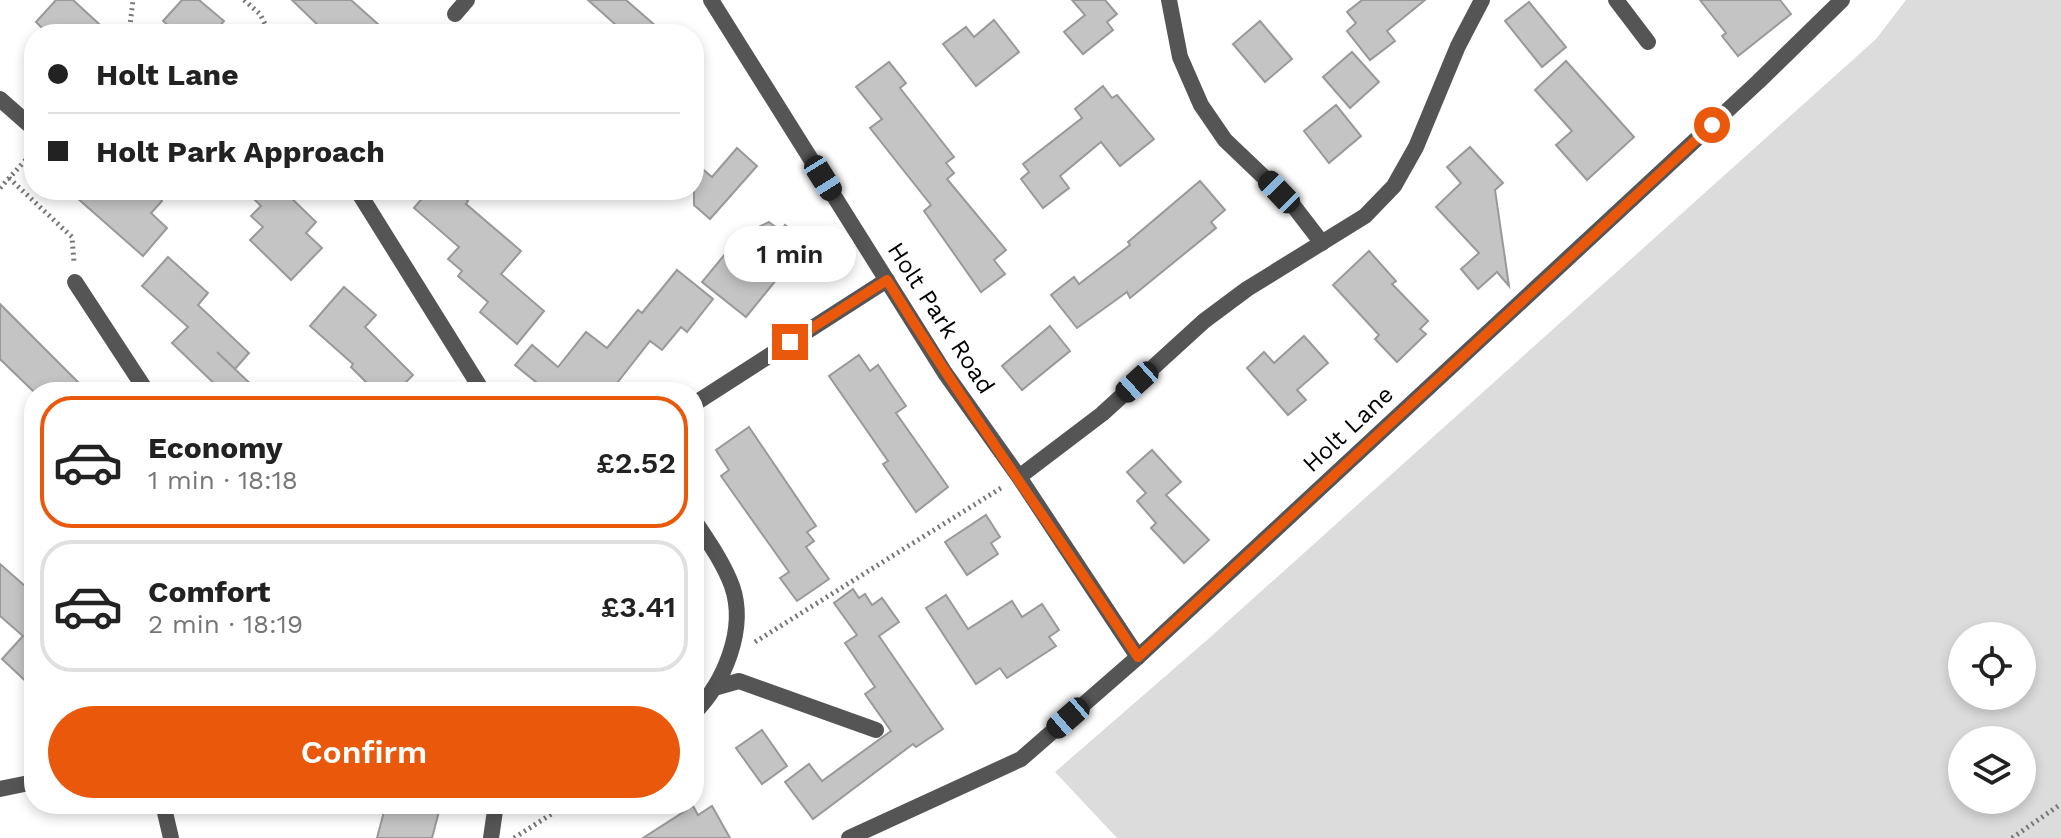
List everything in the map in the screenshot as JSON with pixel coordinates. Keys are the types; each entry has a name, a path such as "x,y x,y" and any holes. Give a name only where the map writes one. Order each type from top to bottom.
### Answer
{"street":[{"path":"455,14 467,0"},
{"name":"Holt Park Road","path":"711,0 945,373 1019,477 1138,657"},
{"path":"1169,0 1180,57 1201,105 1225,140 1292,204 1322,243"},
{"path":"1019,477 1102,414 1204,321 1247,289 1365,216 1394,186 1416,147 1458,46 1482,0"},
{"path":"1616,0 1648,42"},
{"name":"Holt Lane","path":"849,838 1021,759 1138,657 1746,93 1842,0"},
{"path":"0,99 24,120"},
{"path":"363,200 477,382"},
{"path":"704,398 887,280"},
{"path":"75,282 140,382"},
{"path":"704,537 733,588 736,615 732,644 718,681 704,700"},
{"path":"718,681 739,681 876,730"},
{"path":"0,789 24,784"},
{"path":"165,814 171,838"},
{"path":"491,838 495,814"}],"path":[{"path":"130,24 133,0"},
{"path":"244,0 260,14 265,24"},
{"path":"0,188 24,162"},
{"path":"9,178 24,192"},
{"path":"32,200 72,237 75,282"},
{"path":"718,681 746,647 1019,477"},
{"path":"2012,838 2061,804"},
{"path":"514,838 551,814"}],"shaded area":[{"path":"1906,0 2061,0 2061,838 1117,838 1055,772 1207,640 1876,39"}],"building":[{"path":"56,0 73,0 99,24 38,24 36,22"},
{"path":"182,0 199,0 224,21 221,24 166,24 163,21"},
{"path":"292,0 351,0 378,24 317,24"},
{"path":"588,0 626,0 654,24 615,24"},
{"path":"1072,0 1105,0 1117,14 1107,22 1113,30 1083,54 1064,32 1085,15"},
{"path":"1362,0 1425,0 1387,31 1395,41 1370,60 1347,31 1356,23 1347,12"},
{"path":"1700,0 1780,0 1791,14 1738,56 1722,36 1726,33"},
{"path":"1529,2 1566,47 1542,67 1505,21"},
{"path":"994,20 1019,52 976,86 943,44 966,27 974,37"},
{"path":"1260,21 1292,59 1265,82 1233,44"},
{"path":"1352,52 1379,82 1350,108 1323,77"},
{"path":"1566,61 1634,137 1587,180 1556,145 1572,131 1535,90"},
{"path":"889,62 906,83 900,88 954,157 946,163 954,173 947,179 1006,250 994,260 1005,274 981,292 924,211 931,205 870,128 882,119 856,87"},
{"path":"1103,86 1112,98 1117,95 1154,139 1120,166 1101,142 1060,176 1069,188 1043,208 1021,179 1029,172 1023,164 1082,118 1075,109"},
{"path":"1336,105 1361,136 1329,163 1304,131"},
{"path":"1470,147 1503,183 1495,190 1509,286 1497,272 1478,289 1461,269 1479,253 1436,207 1461,183 1447,167"},
{"path":"737,148 757,166 710,219 694,205 694,200 704,200 704,170 712,177"},
{"path":"1200,181 1225,210 1211,222 1216,228 1130,298 1127,292 1077,328 1051,295 1074,277 1079,284 1130,245 1128,242"},
{"path":"79,200 161,200 151,213 167,228 143,256"},
{"path":"255,200 293,200 316,222 306,233 322,248 291,280 250,240 263,227 251,216 261,206"},
{"path":"421,200 467,200 466,204 521,251 501,274 544,311 517,344 480,312 488,302 458,276 462,271 448,259 459,247 414,208"},
{"path":"769,222 781,231 785,225 807,242 746,317 702,282 740,236"},
{"path":"1369,251 1396,281 1392,284 1428,321 1420,329 1426,334 1397,362 1375,339 1379,335 1333,285"},
{"path":"168,257 208,293 198,305 249,353 235,369 217,352 248,382 213,382 172,343 188,327 142,286"},
{"path":"677,270 713,299 687,332 681,327 662,350 650,341 618,382 536,382 515,365 532,345 558,367 586,332 607,348 638,310 642,313"},
{"path":"344,287 376,315 365,327 413,375 406,382 366,382 351,367 353,364 310,326"},
{"path":"0,304 78,382 24,382 0,359"},
{"path":"1050,326 1070,351 1022,390 1002,366"},
{"path":"1304,336 1328,363 1297,390 1306,400 1288,415 1247,368 1264,352 1274,363"},
{"path":"859,355 870,371 878,365 906,406 896,413 948,487 916,512 883,464 888,461 829,376"},
{"path":"749,427 816,526 807,532 814,541 806,547 829,579 797,601 780,578 789,572 721,476 729,470 716,450"},
{"path":"1152,450 1181,482 1166,495 1209,540 1184,563 1151,528 1156,523 1137,501 1146,493 1127,472"},
{"path":"986,515 1000,537 991,543 998,554 967,575 945,542"},
{"path":"0,564 24,585 24,680 2,659 23,636 0,616"},
{"path":"853,589 859,598 865,594 872,605 882,598 899,622 879,636 943,729 916,747 913,744 813,819 785,782 809,764 822,781 891,731 865,694 875,687 845,643 857,635 834,603"},
{"path":"946,595 968,629 1012,601 1022,617 1042,604 1059,630 1049,637 1056,646 1007,678 1000,668 976,684 926,608"},
{"path":"762,730 787,766 762,784 736,748"},
{"path":"712,806 730,838 643,838 680,814 704,814"},
{"path":"383,814 438,814 432,838 377,838"}],"route":[{"path":"790,342 887,280 945,373 1019,477 1138,657 1712,125"}]}
